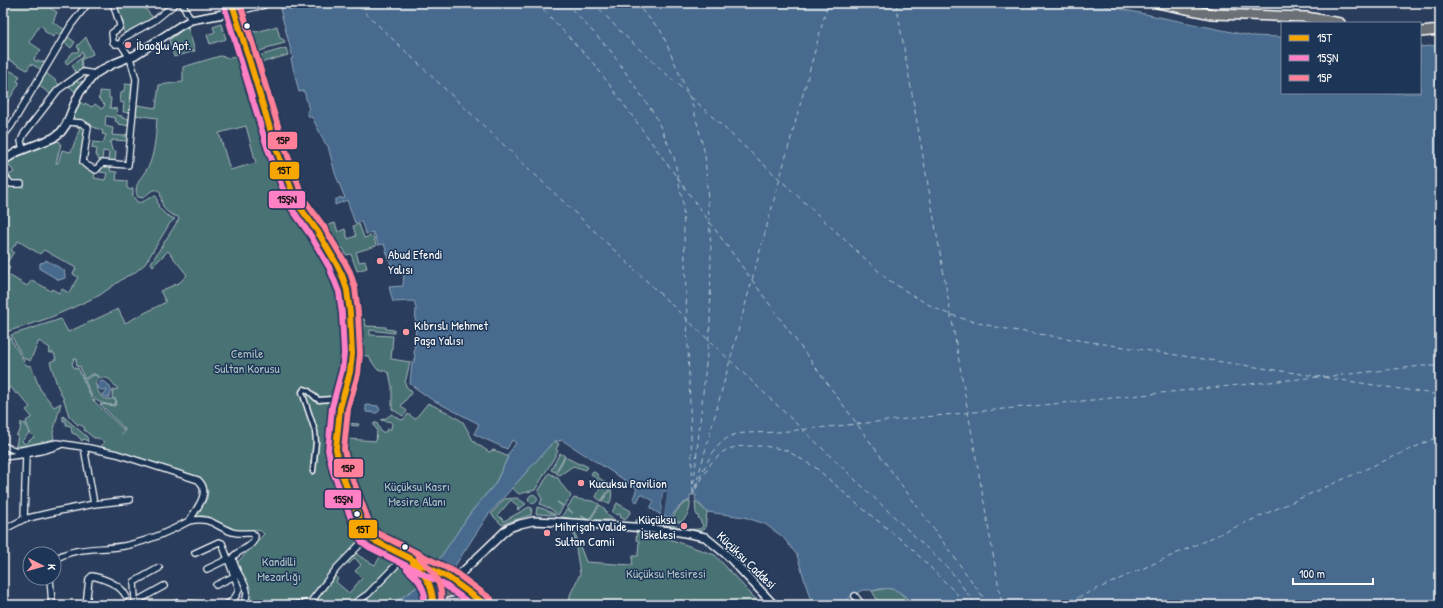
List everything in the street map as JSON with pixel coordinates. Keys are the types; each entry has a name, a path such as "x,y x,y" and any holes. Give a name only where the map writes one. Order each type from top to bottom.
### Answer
{"main road":[{"path":"1158,3 1212,14 1306,17 1334,22"},
{"path":"233,7 276,150 295,199 327,246 342,274 348,290 352,354 351,367 339,413 336,455 364,531 368,536 407,557 427,571 454,582 485,604"},
{"path":"1421,32 1440,30"},
{"path":"427,571 433,590 430,603"},
{"name":"Küçüksu Caddesi","path":"430,603 447,592 454,582"}],"street":[{"path":"3,136 11,126 71,25 88,3"},
{"path":"113,3 120,25 119,28 112,33 112,38 115,44 121,44"},
{"path":"121,44 123,38 154,21 176,3"},
{"path":"182,3 191,20"},
{"path":"3,161 23,150 56,136 63,130 68,122 77,98 84,87 96,74 115,63 130,58 191,20 233,7 264,5"},
{"path":"68,122 81,123 88,127 83,162 86,165 96,170 102,163 128,165 136,82 130,58 121,44"},
{"path":"23,150 21,141 24,134 58,90 83,72 96,74"},
{"path":"3,175 11,184 21,184"},
{"path":"313,471 315,431 302,396 303,390 307,390 319,400 343,398"},
{"path":"3,446 16,451 52,444 84,447 117,454 198,480 203,486 204,494 189,521"},
{"path":"3,458 47,450 62,444"},
{"path":"84,447 94,504"},
{"path":"24,519 26,454"},
{"path":"3,530 24,519 94,504 130,500"},
{"path":"62,555 74,551 128,545 172,530 189,521 197,519 207,520 233,532 252,533 254,535 255,540 252,544 236,553 233,557 234,564 246,590 247,596 244,605"},
{"name":"Küçüksu Caddesi","path":"454,582 504,532 509,528 520,524 533,521 632,526 680,532 705,537 728,556 774,605"},
{"path":"295,605 310,604 337,568 368,536"},
{"path":"195,552 222,542 239,589 234,600 226,605"},
{"path":"352,605 368,594 407,557"},
{"path":"207,569 228,559"},
{"path":"143,605 135,600 134,582 160,568"},
{"path":"86,605 89,580 92,576 103,578 122,589 126,596"},
{"path":"216,585 235,576"},
{"path":"51,586 52,605"},
{"path":"137,601 164,586"},
{"path":"856,596 862,605"},
{"path":"171,605 178,603 197,605"}],"green space":[{"path":"3,3 42,3 57,12 53,22 65,30 61,37 56,33 53,37 44,31 45,29 40,25 29,42 41,50 34,58 35,61 43,61 44,65 42,70 31,64 27,70 3,56"},
{"path":"114,3 141,3 154,19 126,35 122,28"},
{"path":"221,24 226,39 210,44 207,35 215,32 213,27"},
{"path":"187,25 195,51 174,57 169,40 180,32 179,28"},
{"path":"277,26 280,38 284,40 285,43 254,53 248,32 257,32"},
{"path":"68,37 75,42 71,48 64,42"},
{"path":"86,37 93,54 81,60 81,65 84,71 77,75 72,65 83,57 83,52 67,64 65,61 73,52 77,52 79,50 77,46"},
{"path":"286,48 288,55 257,64 255,57"},
{"name":"Cemile Sultan Korusu","path":"243,55 273,151 289,196 295,209 317,237 341,279 349,338 347,370 336,407 333,449 346,495 361,537 359,542 337,563 309,599 269,605 246,605 250,589 235,565 264,534 258,530 234,531 204,516 193,518 205,502 208,493 207,488 198,477 101,447 104,442 98,438 94,438 84,430 85,428 79,424 78,425 69,416 50,362 56,359 54,353 49,353 50,348 39,341 30,361 24,359 11,335 61,319 68,332 118,309 125,323 166,302 160,291 179,283 187,275 168,251 153,266 151,263 179,219 178,217 168,213 164,208 160,192 158,190 151,191 143,198 138,197 136,192 138,183 150,163 156,135 157,118 135,115 137,105 156,108 159,85 183,82 183,67 220,56 231,58","holes":["246,126 256,163 230,170 219,133","74,358 76,360 77,367 80,366 84,379 94,374 101,378 109,379 118,389 113,390 112,397 117,401 115,406 100,404 125,429 124,433 121,433 123,429 92,399 78,368 75,369 72,364"]},
{"path":"3,67 20,76 17,81 19,84 3,109"},
{"path":"45,72 61,87 53,96 38,85"},
{"path":"76,79 78,83 82,81 83,83 76,93 68,85"},
{"path":"125,84 133,85 131,113 123,112 124,103 120,102 121,93 124,91"},
{"path":"100,91 109,92 109,98 111,98 110,108 117,109 116,115 122,116 122,118 130,119 130,126 118,124 118,122 115,121 116,118 106,116 105,126 113,128 112,135 129,135 128,141 112,140 112,142 110,142 112,150 116,151 115,161 108,161 109,152 103,151 102,160 99,160 96,155 97,149 92,148 93,142 103,143 106,135 102,134 103,131 79,121 75,122 73,119 78,100 84,105 85,103 92,107 95,104 102,109 105,105 98,98 100,96"},
{"path":"71,125 86,127 81,163 95,173 94,178 105,180 107,173 100,172 102,165 111,165 110,171 117,172 116,180 127,181 127,188 131,190 133,188 133,196 137,202 142,202 156,196 159,208 166,215 175,219 170,223 145,264 133,274 127,276 100,295 72,308 49,318 3,333 3,171 7,176 14,172 9,165 3,168 3,166 33,148 59,141 61,144 56,163 58,163 62,150 71,152 80,128","holes":["18,241 40,254 44,250 76,268 73,274 78,277 69,293 62,289 59,293 52,289 51,291 32,280 27,286 7,274 10,267 6,264 14,252 11,250"]},
{"path":"335,223 338,232 345,229 348,239 356,236 353,226 359,224 364,238 371,236 374,237 376,246 356,252 359,262 365,261 367,268 357,271 351,254 346,255 343,248 337,250 323,227"},
{"path":"358,319 364,319 366,326 386,327 386,329 394,330 394,333 370,330 370,335 393,336 391,359 410,362 405,383 412,392 401,406 407,411 403,416 392,409 392,387 389,373 377,369 368,356 358,355"},
{"path":"9,336 26,365 31,366 40,389 54,407 61,403 53,433 54,439 26,446 16,446 18,435 16,435 20,431 21,422 23,424 25,423 29,433 22,441 25,444 34,437 30,433 26,421 32,417 26,410 30,407 11,387 3,393 3,338"},
{"path":"93,375 96,375 99,379 95,382 101,396 105,399 115,399 116,401 114,405 97,401 91,395 85,380"},
{"name":"Küçüksu Kasrı Mesire Alanı","path":"428,403 449,413 463,422 474,442 489,452 494,450 508,457 495,484 471,512 436,565 369,529 343,454 345,423 359,424 358,426 347,425 348,439 376,441 377,430 374,423 377,423 381,432 386,432 387,429 391,429 392,422 381,420 392,414 401,420 408,414 415,419"},
{"path":"63,416 87,437 88,442 83,439 82,441 77,435 72,433 71,426 66,425 66,421 63,421"},
{"path":"554,441 559,444 556,449 558,451 535,490 519,494 512,488"},
{"path":"560,453 565,456 555,472 551,470"},
{"path":"565,457 588,467 586,470 573,466 560,475 556,473"},
{"path":"593,471 611,487 601,501 596,497 600,484 591,474"},
{"path":"549,473 558,478 571,496 564,506 557,502 563,507 558,515 551,509 540,504 542,499 538,492"},
{"path":"611,489 612,494 609,504 602,501"},
{"path":"531,495 535,495 537,499 535,503 531,503 529,501 529,497"},
{"path":"517,498 526,504 518,510 517,509 519,507 511,500 498,515 504,521 529,507 532,508 531,515 502,525 491,514 504,499"},
{"path":"574,498 593,501 599,504 589,520 581,516 589,521 561,517 567,509 573,513 567,508"},
{"path":"690,501 688,513 681,522 672,522 674,515 681,507"},
{"path":"695,501 707,512 705,529 698,532 689,530 702,528 703,526 696,513"},
{"path":"617,503 631,511 625,520 620,517 621,515 617,515 612,512"},
{"path":"600,505 605,509 607,515 615,520 590,520"},
{"path":"537,507 544,509 556,515 536,514"},
{"path":"643,518 655,523 677,527 680,527 681,522 681,528 646,522 636,522 636,520"},
{"name":"Küçüksu Mesiresi","path":"573,528 586,562 632,565 633,556 638,556 639,541 636,540 637,530 655,534 715,555 761,605 569,605 570,595 580,574"},
{"path":"355,551 359,556 375,565 383,552 408,563 418,572 423,583 391,605 314,605 334,575 338,578 336,582 349,593 362,578 355,571 361,565 355,558 349,564 346,561"},
{"path":"888,588 897,590 910,602 908,605 880,605 872,591"}],"water":[{"path":"296,3 1084,3 1091,5 1092,3 1099,3 1106,6 1251,36 1281,37 1281,94 1421,94 1421,47 1440,45 1440,605 914,605 900,592 891,589 879,589 872,591 862,590 839,605 813,605 797,555 783,537 765,524 744,517 707,512 695,499 696,495 690,495 690,500 681,505 671,517 664,517 666,492 663,492 661,515 650,508 654,501 641,494 637,502 633,499 637,488 562,440 554,441 488,515 443,584 416,605 391,605 423,583 471,512 495,484 508,457 507,456 516,443 512,440 507,449 474,434 479,424 431,399 410,384 412,362 414,362 415,355 416,308 414,301 393,302 389,287 403,286 404,273 398,274 398,268 394,268 391,265 384,244 378,245 373,232 366,234 361,221 355,223 347,200 335,205 335,200 341,197 342,199 345,198 335,173 328,146 312,117 309,117 307,111 309,110 304,91 299,92 291,59 293,58 280,9 289,6 290,10 297,8"},
{"path":"46,260 65,271 65,278 59,280 40,269 40,263 45,262"},
{"path":"101,381 106,383 111,389 109,397 102,395 103,393 106,393 107,390 101,390 98,388 98,384"},
{"path":"366,405 378,406 380,410 377,413 366,412"}],"pier":[{"path":"663,492 667,492 664,517 661,515"}],"ferry route":[{"path":"350,3 358,6 950,570 976,605"},
{"path":"537,3 595,65 988,605"},
{"path":"566,3 610,50 655,115 674,157 683,204 693,494"},
{"path":"594,3 620,31 887,279 946,313 971,321 1012,330 1440,395"},
{"path":"635,3 661,31 692,103 705,154 711,248 710,325 693,490"},
{"path":"695,488 828,3"},
{"path":"896,3 1002,605"},
{"path":"1323,377 1422,366 1440,366"},
{"path":"693,495 704,468 715,450 729,437 737,434 778,432 1318,377"},
{"path":"1061,605 1440,436"},
{"path":"696,489 711,463 724,451 735,447 746,446 764,446 786,450 816,468 857,504 909,546 968,605"}],"transit line":[{"name":"15T","path":"232,3 275,145 296,202 318,232 336,263 347,290 352,354 350,372 340,408 336,449 340,469 364,531 373,540 449,578 486,605"},
{"name":"15P","path":"240,3 283,142 303,198 324,227 343,259 350,272 355,288 360,354 358,374 348,409 344,449 348,467 371,527 377,533 453,571 491,599"},
{"name":"15ŞN","path":"224,5 267,147 289,205 311,236 329,267 339,292 342,314 344,354 342,370 332,407 328,450 333,472 357,534 362,542 369,547 445,585 472,605"},
{"name":"15P","path":"419,557 436,578 441,591 440,605"},
{"name":"15T","path":"413,563 424,576 431,590 433,601 427,605"},
{"name":"15ŞN","path":"407,569 421,585 425,597 423,598"}],"place":[{"name":"İbaoğlu Apt.","path":"128,45"},
{"name":"Abud Efendi Yalısı","path":"380,261"},
{"name":"Kıbrıslı Mehmet Paşa Yalısı","path":"406,332"},
{"name":"Kucuksu Pavilion","path":"581,483"},
{"name":"Küçüksu İskelesi","path":"684,526"},
{"name":"Mihrişah Valide Sultan Camii","path":"547,533"}],"park label":[{"name":"Kandilli Mezarlığı","path":"279,568"}]}
